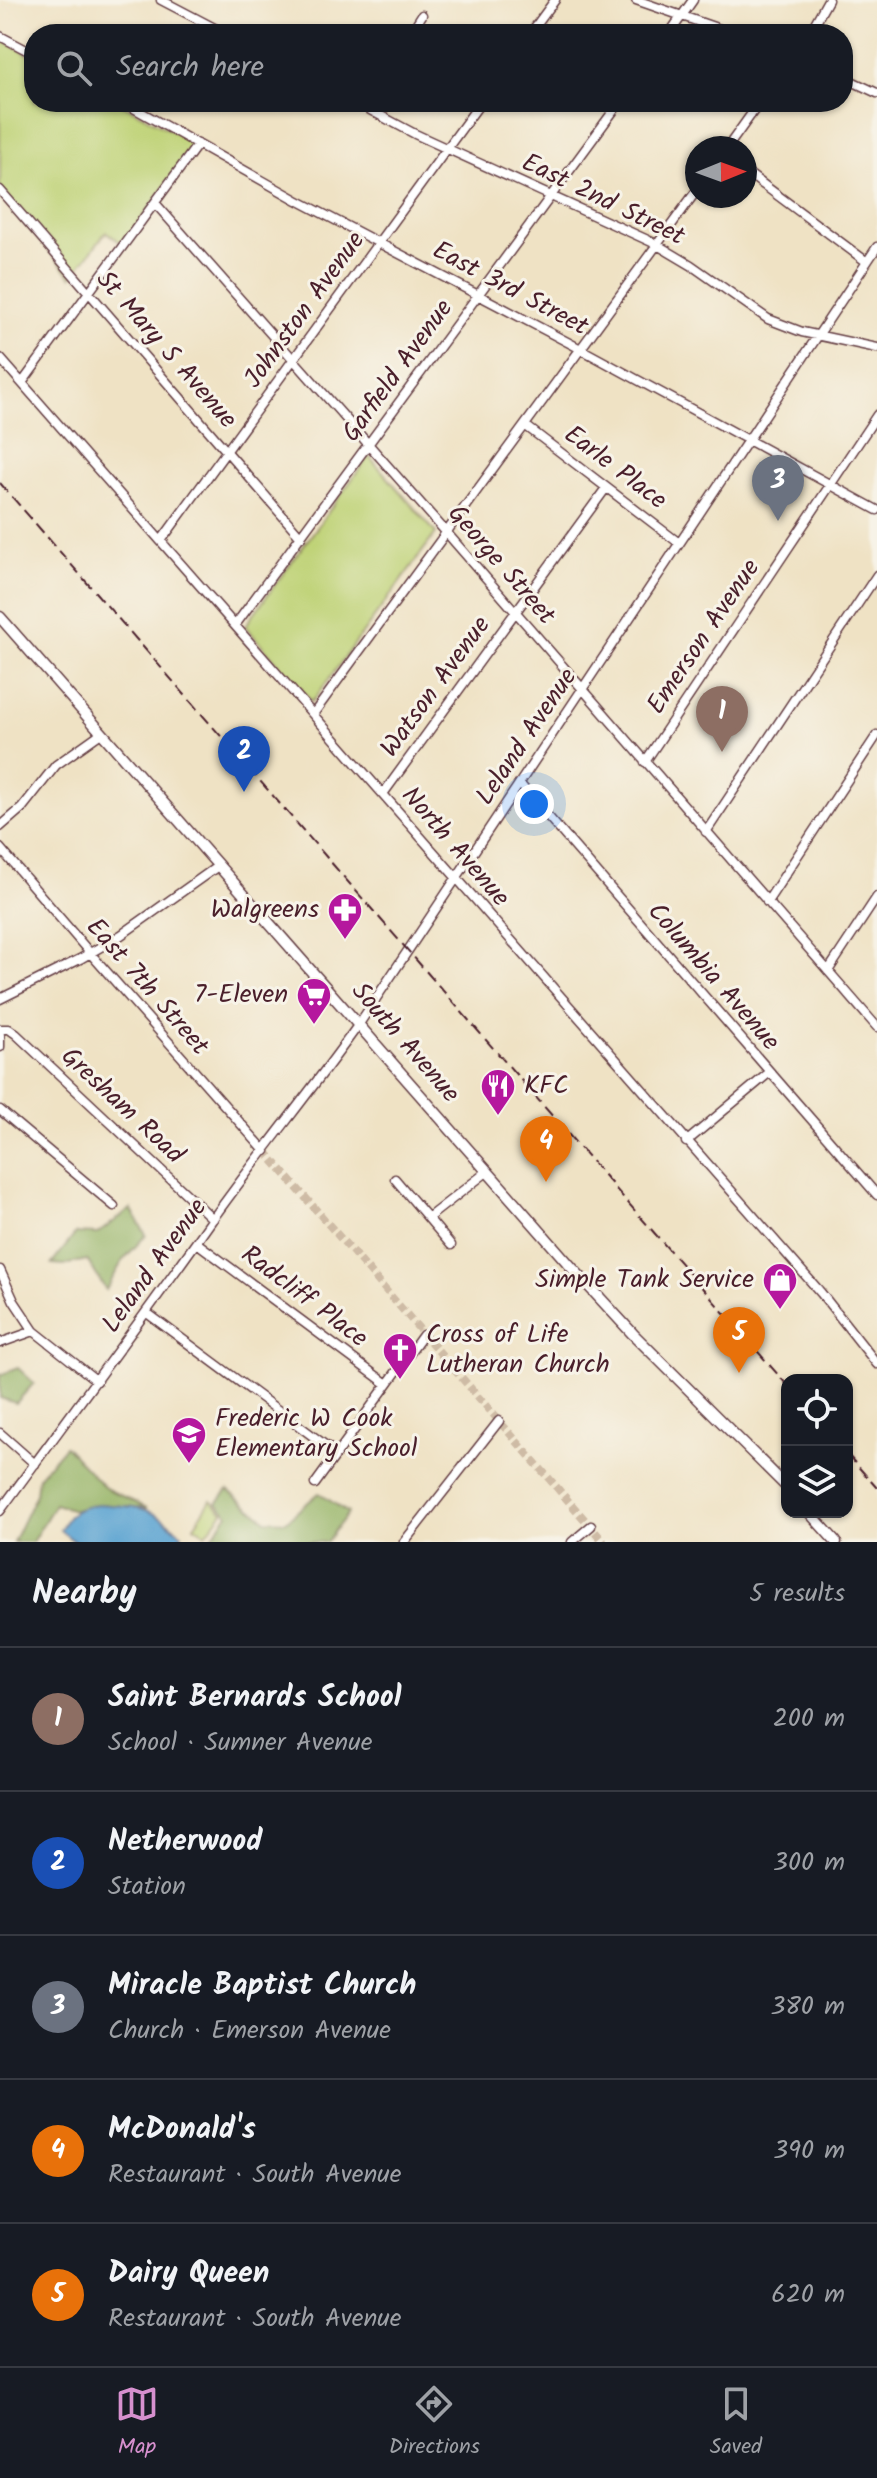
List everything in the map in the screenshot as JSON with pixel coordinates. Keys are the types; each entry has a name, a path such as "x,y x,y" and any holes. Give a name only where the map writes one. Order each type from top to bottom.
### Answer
{"main road":[{"name":"South Avenue","path":"0,617 626,1327 781,1481"},
{"path":"814,1518 836,1542"}],"street":[{"path":"161,0 207,24"},
{"path":"537,24 555,0"},
{"path":"636,0 705,24"},
{"path":"676,24 693,0"},
{"path":"815,24 828,0"},
{"path":"416,24 422,15"},
{"path":"0,36 24,49"},
{"path":"853,82 877,93"},
{"name":"East 3rd Street","path":"141,112 877,510"},
{"name":"East 2nd Street","path":"379,112 447,149 658,245 768,319 818,336 877,348"},
{"name":"Johnston Avenue","path":"161,541 474,112"},
{"name":"Garfield Avenue","path":"236,624 613,112"},
{"path":"736,136 753,112"},
{"path":"22,383 198,144"},
{"path":"757,180 867,262"},
{"name":"St Mary S Avenue","path":"0,190 301,537"},
{"name":"George Street","path":"155,203 877,1027"},
{"path":"314,713 685,207"},
{"name":"Leland Avenue","path":"0,1511 359,1024 877,247"},
{"name":"North Avenue","path":"0,358 821,1293 877,1364"},
{"name":"Emerson Avenue","path":"645,762 877,415"},
{"name":"Earle Place","path":"526,426 679,543"},
{"name":"Watson Avenue","path":"383,794 606,488"},
{"path":"706,832 877,575"},
{"path":"0,827 22,808 56,765 101,733"},
{"path":"767,902 877,735"},
{"name":"Columbia Avenue","path":"520,784 877,1195"},
{"name":"East 7th Street","path":"0,848 265,1151"},
{"path":"0,999 121,935 218,866"},
{"path":"828,971 877,897"},
{"name":"Gresham Road","path":"0,1029 9,1029 16,1034 213,1219"},
{"path":"0,1035 0,1047"},
{"path":"686,1142 770,1072"},
{"path":"0,1110 114,1206"},
{"path":"429,1217 488,1171"},
{"path":"395,1179 451,1245"},
{"name":"Radcliff Place","path":"197,1243 387,1384"},
{"path":"0,1270 14,1301 34,1331 97,1381"},
{"path":"147,1313 337,1454"},
{"path":"0,1343 34,1331"},
{"path":"315,1484 423,1335"},
{"path":"404,1542 499,1421"},
{"path":"0,1433 35,1464"},
{"path":"572,1542 591,1526"}],"green space":[{"path":"0,39 24,52 24,112 137,112 196,144 123,244 106,232 72,277 0,195"},
{"path":"369,456 436,533 312,702 245,626"},
{"path":"131,1209 146,1235 123,1260 106,1290 87,1260 52,1264 76,1233 97,1234"},
{"path":"18,1368 34,1383 16,1403 0,1398 0,1375"},
{"path":"65,1446 105,1488 147,1508 98,1504 74,1510 55,1504 32,1542 13,1542 36,1494 38,1477"},
{"path":"228,1490 266,1520 286,1521 319,1493 348,1513 326,1542 208,1542 228,1514 217,1503"},
{"path":"211,1500 223,1512 206,1534 194,1526"}],"water":[{"path":"98,1504 135,1507 152,1512 182,1534 179,1542 75,1542 60,1530 75,1511"}],"tunnel":[{"path":"265,1151 604,1542"}],"railway":[{"path":"0,483 781,1378"},
{"path":"853,1461 877,1488"}],"place":[{"name":"Miracle Baptist Church","path":"778,521"},
{"name":"Saint Bernards School","path":"722,752"},
{"name":"Netherwood","path":"244,792"},
{"name":"Walgreens","path":"345,941"},
{"name":"7-Eleven","path":"314,1026"},
{"name":"KFC","path":"498,1117"},
{"name":"McDonald's","path":"546,1182"},
{"name":"Simple Tank Service","path":"780,1311"},
{"name":"Dairy Queen","path":"739,1373"},
{"name":"Cross of Life Lutheran Church","path":"400,1381"},
{"name":"Frederic W Cook Elementary School","path":"189,1465"}]}
